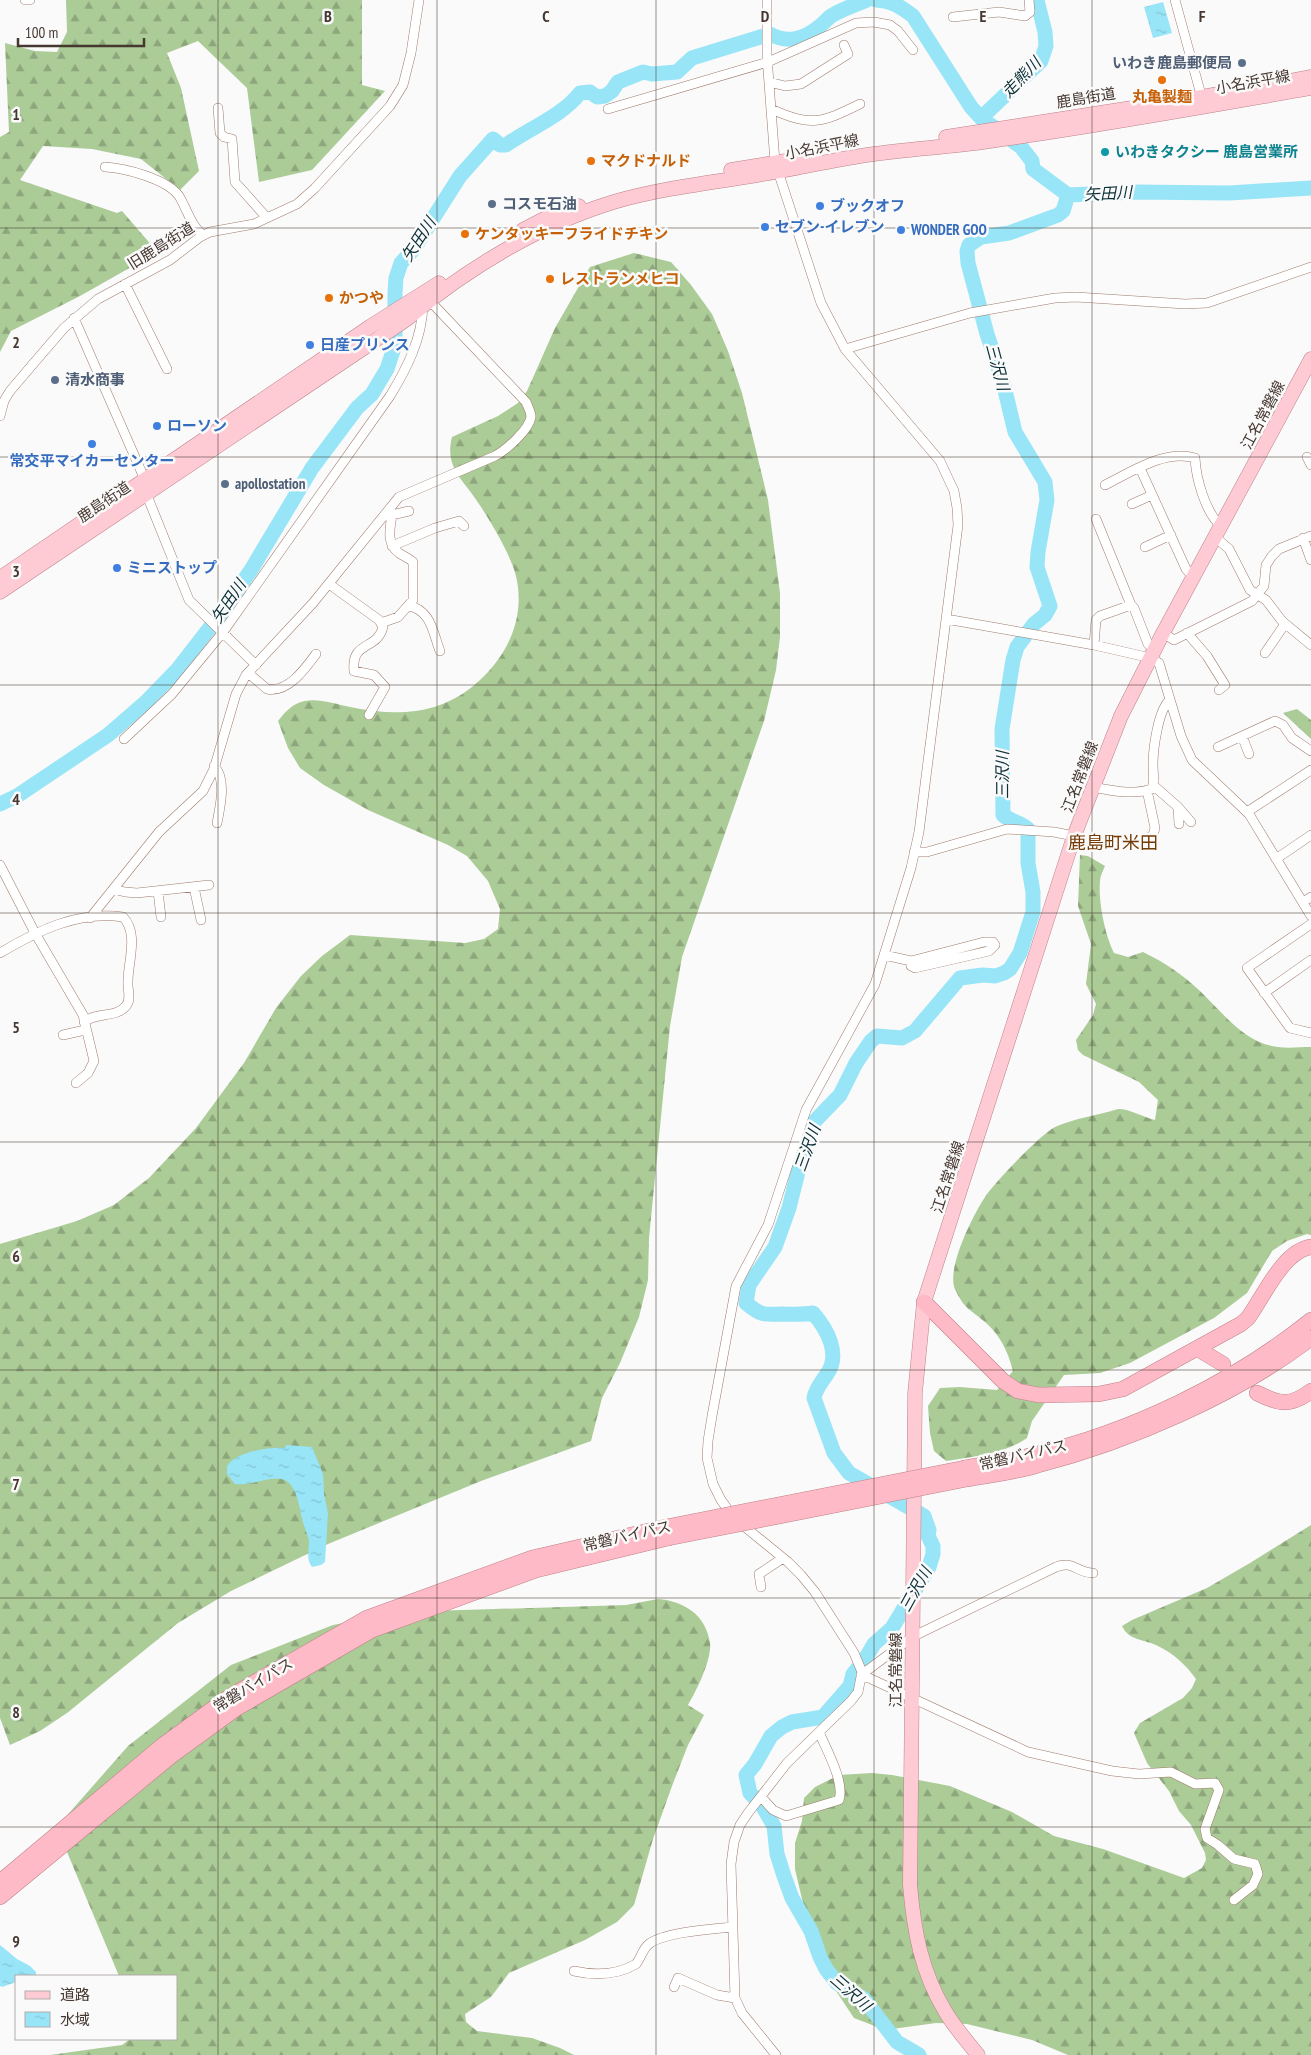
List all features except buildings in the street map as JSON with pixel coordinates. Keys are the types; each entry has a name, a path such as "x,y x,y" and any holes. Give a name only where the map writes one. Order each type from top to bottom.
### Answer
{"highway":[{"path":"924,1302 1011,1387 1027,1394 1099,1394 1113,1392 1134,1383 1242,1324 1291,1256 1304,1248 1311,1247"},
{"name":"常磐バイパス","path":"0,1882 163,1745 229,1697 367,1618 532,1558 966,1473 1098,1436 1154,1413 1226,1378 1285,1340 1311,1320"},
{"name":"常磐バイパス","path":"966,1473 1037,1466 1103,1445 1161,1422 1232,1388 1293,1352 1311,1338"},
{"path":"1198,1349 1223,1364"},
{"path":"1257,1393 1274,1402 1284,1403 1300,1400 1311,1391"},
{"name":"常磐バイパス","path":"0,1897 171,1756 237,1708 372,1630 536,1570 667,1532"}],"main road":[{"name":"鹿島街道","path":"1014,132 1203,102 1311,77"},
{"name":"小名浜平線","path":"1203,102 1311,88"},
{"name":"小名浜平線","path":"146,486 378,322 421,302 502,242 546,218 592,200 626,190 1014,132"},
{"name":"小名浜平線","path":"375,338 407,319 421,302"},
{"name":"鹿島街道","path":"0,592 146,486 375,338"},
{"name":"江名常磐線","path":"978,2055 945,2011 926,1972 915,1932 910,1885 915,1393 924,1302 1074,836 1121,716 1163,633 1311,359"},
{"path":"0,578 146,486"}],"street":[{"path":"25,0 30,0"},
{"name":"旧鹿島街道","path":"0,416 4,401 10,391 74,318 98,299 170,260 203,235 210,232 247,226 268,218 297,204 315,188 390,106 403,84 409,61 418,0"},
{"path":"767,0 767,59 776,167 821,303 845,350 940,461 954,491 958,525 919,832 914,852 875,984 806,1110 768,1225 736,1286 708,1441 710,1474 713,1484 727,1510 801,1575 854,1654 861,1676 858,1692 788,1763 740,1825 734,1842 731,1858 736,1998 742,2013 776,2055"},
{"path":"953,17 999,12 1025,16 1030,12 1028,0"},
{"path":"1175,0 1203,102"},
{"path":"608,109 767,59 848,26 864,22 890,25 898,31 913,50"},
{"path":"769,82 785,86 801,84 848,54 844,45"},
{"path":"771,109 794,119 808,121 829,118 860,104"},
{"path":"218,108 220,133 224,137 232,139 235,182 268,218"},
{"path":"105,167 116,167 167,185 179,196 197,231 203,235"},
{"path":"845,350 970,313 1055,298 1076,297 1184,304 1207,302 1311,267"},
{"path":"125,284 167,370"},
{"path":"90,918 159,832 197,798 207,783 236,694 248,673 329,584 387,516 402,495 501,452 526,428 531,415 526,402 421,302"},
{"path":"124,739 172,694 223,632 393,390 412,358 421,325 421,302"},
{"path":"74,318 146,486 189,600 256,665"},
{"path":"1105,486 1140,468 1174,457 1188,456 1195,458 1198,481 1218,531 1229,548 1250,590 1271,605 1285,624 1311,645"},
{"path":"1307,456 1311,466"},
{"path":"1140,468 1186,569 1193,577"},
{"path":"1132,504 1152,495"},
{"path":"387,516 409,512"},
{"path":"381,623 398,617 413,600 413,562 398,553 392,546 387,516"},
{"path":"1096,519 1148,644 1159,663 1180,736 1192,760 1247,812 1311,916"},
{"path":"392,546 451,523 459,521 464,526"},
{"path":"1145,547 1171,535"},
{"path":"1163,633 1174,640 1252,601 1264,586 1266,565 1279,549 1307,537 1311,560"},
{"path":"329,584 381,623 382,630 374,642 360,648 356,653 353,669 356,673 374,675 385,687 370,715"},
{"path":"1094,645 1096,620 1100,616 1131,605"},
{"path":"409,606 418,608 430,621 440,652"},
{"path":"946,619 1153,654"},
{"path":"1265,653 1285,624"},
{"path":"1187,633 1208,656 1225,685 1219,690"},
{"path":"248,673 267,690 273,690 294,680 316,654"},
{"path":"1118,844 1144,841 1153,834 1155,828 1150,787 1153,762 1160,718 1164,706 1170,700"},
{"path":"1218,747 1275,721 1283,725 1292,738 1311,751"},
{"path":"1242,736 1249,754"},
{"path":"214,766 218,770 221,784 217,822"},
{"path":"1247,812 1311,770"},
{"path":"1094,786 1110,791 1125,792 1150,787 1178,807 1191,822"},
{"path":"1178,807 1179,824"},
{"path":"914,852 927,852 1007,829 1054,832 1074,836"},
{"path":"1276,859 1311,835"},
{"path":"0,865 35,933 83,1015 94,1056 92,1066 76,1083"},
{"path":"113,889 126,892 158,891 209,885"},
{"path":"194,886 201,920"},
{"path":"158,891 161,917"},
{"path":"1303,902 1311,897"},
{"path":"0,953 35,933 59,924 90,918 118,916 126,920 132,947 127,986 130,999 121,1011 93,1016 85,1026 64,1035"},
{"path":"1308,1030 1290,1028 1247,968 1311,924"},
{"path":"884,955 911,961 984,942 993,942 995,945 989,951 915,968 911,966 911,961"},
{"path":"1264,993 1311,960"},
{"path":"94,1056 102,1063"},
{"path":"761,1587 759,1574 783,1558"},
{"path":"861,1676 912,1638 1063,1564 1071,1565 1085,1573 1093,1574"},
{"path":"861,1676 1028,1752 1112,1771 1140,1774 1171,1772 1195,1784 1215,1784 1219,1790 1205,1829 1206,1838 1218,1845 1234,1859 1255,1864 1258,1874 1253,1885 1234,1900"},
{"path":"762,1798 773,1810 786,1816 838,1800 840,1789 838,1779 819,1732"},
{"path":"574,1971 593,1975 612,1972 636,1964 646,1946 651,1942 690,1931 733,1926"},
{"path":"674,1988 678,1978 717,1994 736,1998"}],"green space":[{"path":"66,0 362,0 362,85 385,91 312,170 259,182 247,88 198,41 167,53 181,88 199,171 180,190 141,159 92,149 43,146 20,180 117,213 122,211 160,255 133,266 80,296 11,331 0,352 0,137 9,132 5,43 35,51 57,52 67,32"},
{"path":"634,253 671,262 712,314 728,351 742,393 768,500 780,593 780,637 776,670 764,721 682,957 670,1026 649,1238 648,1280 639,1317 620,1363 602,1398 591,1441 481,1481 328,1544 231,1591 178,1623 67,1713 40,1731 10,1745 0,1718 0,1244 77,1221 114,1205 149,1178 196,1128 244,1063 276,1008 301,976 322,956 350,935 465,943 484,939 498,929 500,909 488,881 467,856 448,845 368,810 324,785 300,768 288,748 278,721 293,706 310,700 382,712 414,711 429,708 444,704 458,697 472,687 494,665 515,626 519,597 517,581 507,552 496,531 453,465 450,448 452,437 498,416 518,403 527,391 555,328 590,267"},
{"path":"1297,709 1311,720 1311,739 1283,713"},
{"path":"1080,855 1088,856 1105,866 1100,879 1101,908 1105,928 1114,953 1128,957 1143,952 1166,965 1194,985 1233,1024 1261,1043 1281,1047 1311,1047 1311,1235 1307,1234 1287,1241 1272,1251 1247,1293 1214,1318 1130,1363 1100,1373 1064,1375 1032,1421 1027,1438 999,1451 946,1461 934,1451 930,1433 928,1406 940,1388 960,1387 997,1390 1013,1371 1009,1357 999,1338 985,1322 964,1305 958,1296 953,1280 957,1256 962,1242 980,1205 990,1190 1018,1159 1055,1127 1118,1109 1127,1110 1155,1120 1158,1100 1139,1082 1083,1055 1078,1050 1076,1040 1093,1015 1096,1004 1086,984 1091,944 1078,906"},
{"path":"1311,1525 1311,2055 1068,2055 1032,2040 967,2024 936,2023 885,2030 854,2018 832,1985 823,1964 814,1932 805,1912 795,1869 795,1843 802,1821 804,1798 815,1787 839,1775 872,1773 950,1786 1012,1812 1054,1836 1103,1849 1184,1878 1202,1868 1206,1860 1205,1853 1191,1825 1179,1811 1169,1791 1147,1763 1134,1733 1140,1723 1183,1698 1192,1688 1196,1679 1169,1652 1133,1637 1122,1626 1207,1588"},
{"path":"658,1599 668,1600 685,1606 699,1617 708,1633 710,1643 709,1657 703,1674 688,1705 704,1715 688,1745 672,1786 653,1839 634,1905 617,1922 585,1940 509,1973 491,1997 465,2014 466,2022 477,2031 532,2038 574,2055 50,2055 122,2045 129,2040 178,2040 178,1975 119,1975 62,1840 63,1820 128,1746 231,1665 333,1625 399,1612 626,1605"}],"water":[{"path":"1163,2 1172,33 1153,38 1144,7"},
{"path":"286,1445 312,1447 323,1474 324,1494 328,1513 325,1562 321,1565 312,1567 310,1564 308,1558 309,1541 297,1497 287,1481 269,1479 247,1484 235,1484 227,1474 227,1466 246,1453 262,1449 285,1448"},
{"path":"0,1945 17,1959 30,1966 36,1972 36,1975 15,1975 15,1982 0,1986"}],"waterway":[{"name":"矢田川","path":"0,804 17,796 108,735 146,702 177,670 222,612 251,570 312,468 357,408 372,394 387,369 395,345 396,278 401,263 413,250 460,176 493,139 500,145 506,145 555,115 580,93 590,92 597,97 605,96 612,91 618,82 643,72 652,74 677,72 692,58 770,34 783,39 796,39 808,34 831,16 867,0"},
{"name":"矢田川","path":"876,0 896,5 913,16 971,107 981,118 1021,147 1032,161 1033,169 1068,195 1135,192 1229,193 1311,188"},
{"name":"走熊川","path":"981,118 1041,61 1046,46 1045,32 1037,0"},
{"name":"三沢川","path":"919,2055 897,2042 864,1999 837,1983 826,1969 811,1931 792,1898 777,1854 774,1826 763,1807 750,1793 746,1775 755,1764 771,1736 792,1722 823,1717 850,1686 853,1674 864,1661 874,1644 892,1628 929,1567 933,1546 928,1536 929,1530 924,1516 849,1473 834,1453 814,1398 817,1388 831,1366 833,1358 827,1334 818,1319 813,1313 762,1313 746,1303 749,1285 775,1247 789,1208 807,1136 812,1124 840,1095 856,1063 871,1041 877,1036 902,1038 915,1031 960,978 983,975 995,976 1010,969 1020,953 1033,912 1033,892 1028,863 1028,829 1003,815 1002,729 1013,660 1017,647 1034,624 1045,615 1050,606 1037,567 1047,500 1045,482 1015,432 1003,382 987,334 968,263 967,251 969,245 981,237 1009,233 1058,215 1063,211 1068,195"}],"place":[{"name":"いわき鹿島郵便局","path":"1242,63"},
{"name":"丸亀製麺","path":"1162,80"},
{"name":"いわきタクシー 鹿島営業所","path":"1105,152"},
{"name":"マクドナルド","path":"591,161"},
{"name":"コスモ石油","path":"492,204"},
{"name":"ブックオフ","path":"820,206"},
{"name":"セブン-イレブン","path":"765,227"},
{"name":"WONDER GOO","path":"901,230"},
{"name":"ケンタッキーフライドチキン","path":"465,234"},
{"name":"レストランメヒコ","path":"550,279"},
{"name":"かつや","path":"329,298"},
{"name":"日産プリンス","path":"310,345"},
{"name":"清水商事","path":"55,380"},
{"name":"ローソン","path":"157,426"},
{"name":"常交平マイカーセンター","path":"92,444"},
{"name":"apollostation","path":"225,484"},
{"name":"ミニストップ","path":"117,568"}],"district":[{"name":"鹿島町米田","path":"1113,843"}]}
